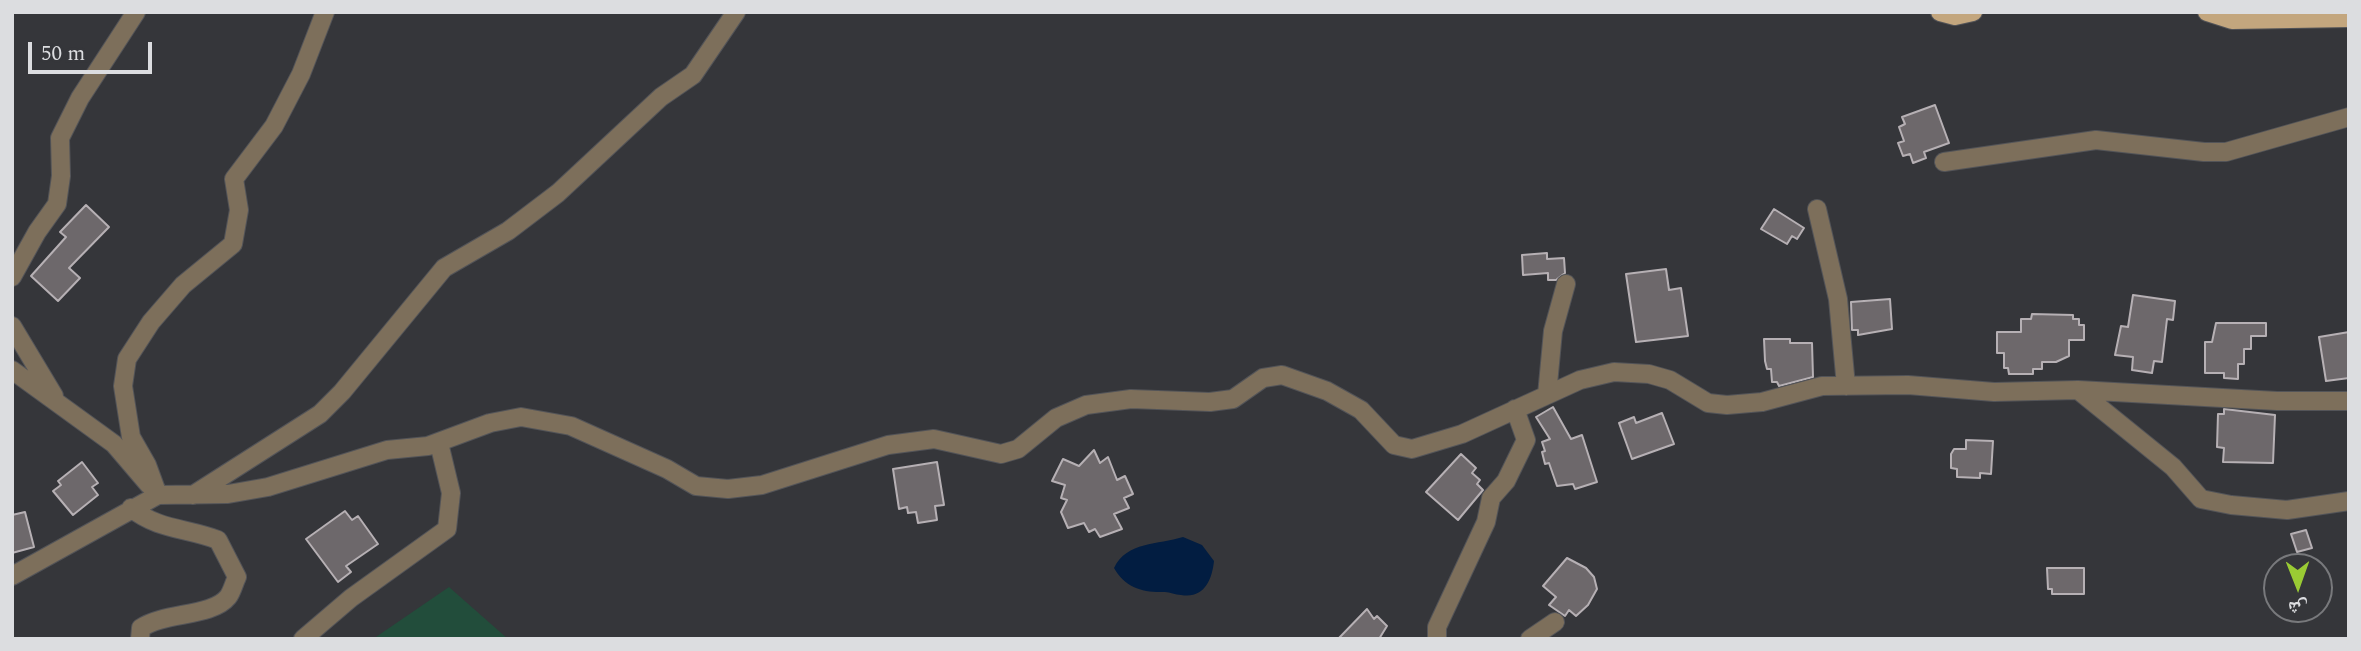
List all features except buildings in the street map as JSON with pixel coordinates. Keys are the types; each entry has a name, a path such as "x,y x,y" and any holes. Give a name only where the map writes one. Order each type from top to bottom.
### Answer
{"main road":[{"path":"1940,12 1955,16 1973,12"},
{"path":"2207,12 2232,20 2349,18"}],"street":[{"path":"12,276 37,232 57,204 60,138 80,98 136,12"},
{"path":"158,495 147,465 131,437 123,386 127,359 151,322 183,285 233,244 239,210 234,179 274,126 301,74 325,12"},
{"path":"192,495 320,415 342,393 444,268 508,231 558,193 661,97 693,75 736,12"},
{"path":"1944,162 2096,139 2204,152 2226,152 2349,117"},
{"path":"1817,209 1838,299 1846,386"},
{"path":"1547,395 1553,331 1566,284"},
{"path":"12,326 34,358 56,399"},
{"path":"12,370 56,399 114,444 158,495"},
{"path":"12,576 158,495 192,495 268,487 387,450 439,443 490,423 521,417 571,426 618,446 696,486 728,489 762,485 888,445 934,439 1001,454 1018,449 1056,418 1086,405 1131,399 1210,402 1233,399 1263,377 1282,375 1339,397 1361,410 1394,444 1412,450 1462,434 1580,380 1614,372 1649,374 1670,380 1708,403 1727,405 1762,402 1822,386 1908,385 1994,392 2078,390 2308,402 2349,401"},
{"path":"2078,390 2174,467 2201,499 2231,505 2287,510 2349,501"},
{"path":"1437,639 1437,627 1486,522 1491,498 1506,481 1526,440 1515,409"},
{"path":"303,639 351,598 447,529 451,493 439,443"},
{"path":"131,508 147,522 189,529 218,540 237,577 227,598 203,611 151,621 141,628 140,639"},
{"path":"1530,639 1555,622"}],"green space":[{"path":"449,587 508,639 373,639"}],"water":[{"path":"1183,537 1202,545 1214,561 1209,581 1196,594 1179,595 1136,588 1118,575 1114,568 1120,559 1135,548"}]}
